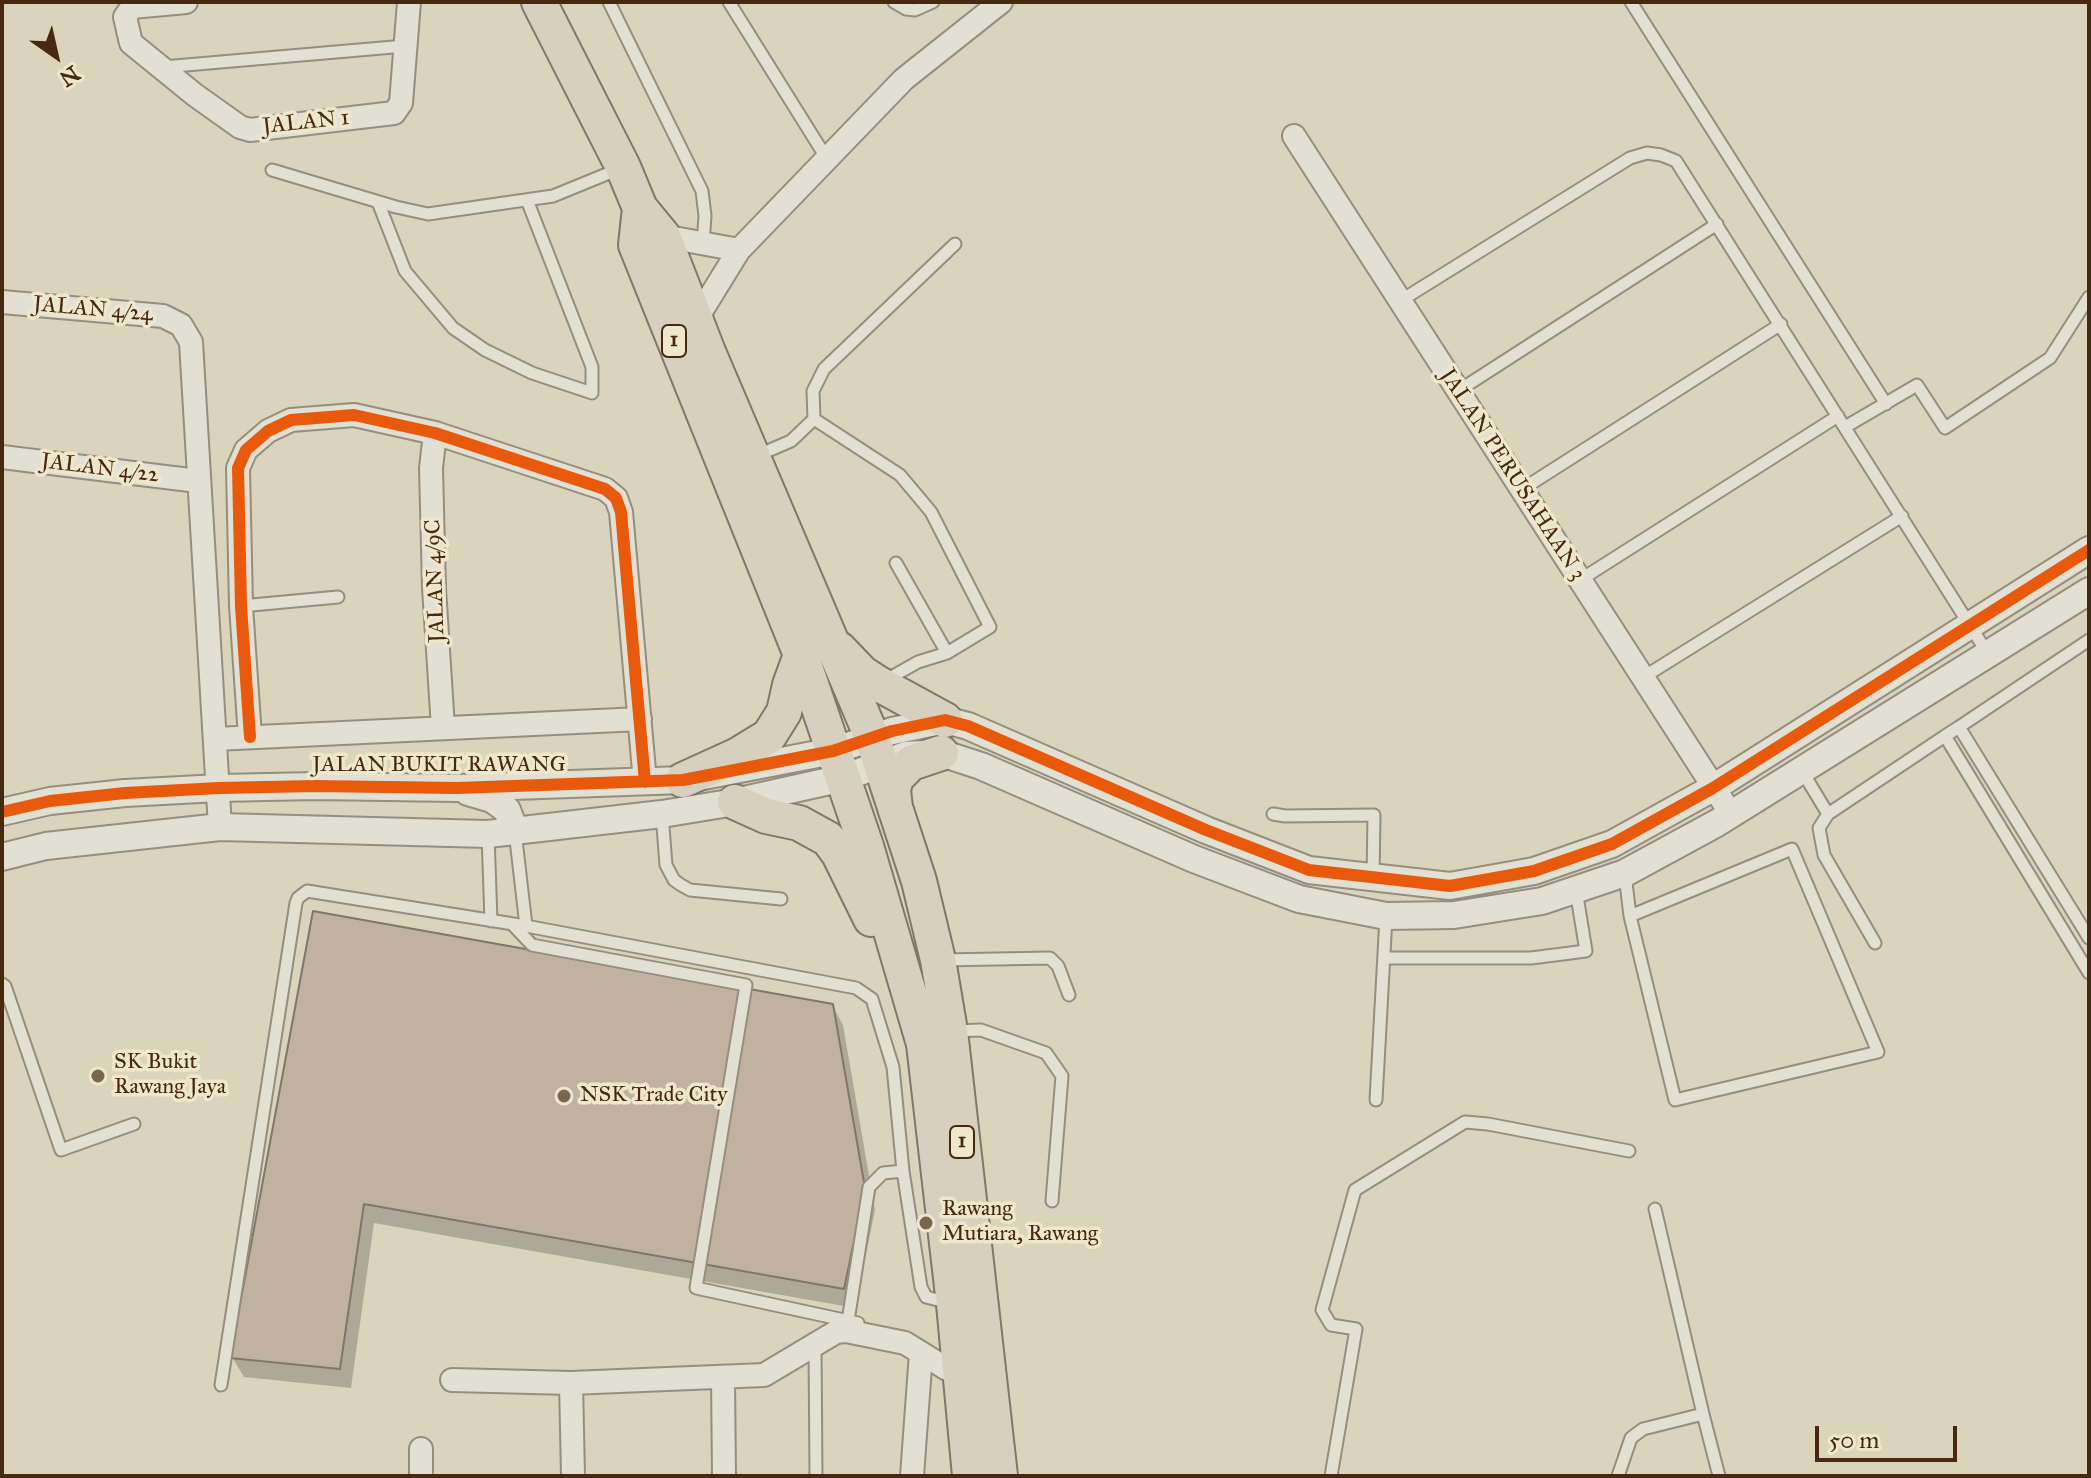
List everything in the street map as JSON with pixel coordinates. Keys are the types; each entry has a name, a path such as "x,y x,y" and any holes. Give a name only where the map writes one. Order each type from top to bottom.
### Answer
{"main road":[{"name":"1","path":"545,4 640,208 663,236 754,456 815,646 838,765 900,959 937,1038 1000,1476"},
{"name":"1","path":"640,208 636,245 726,472 769,571 876,751 919,881 938,960 937,1038 967,1476"},
{"path":"683,780 738,755 769,736 784,712 790,685 815,646 853,665 943,737 896,778 893,790 896,815"},
{"path":"735,802 766,816 799,823 828,839 839,854 937,1038"}],"street":[{"name":"JALAN 1","path":"186,2 132,7 125,17 133,45 240,127 250,130 394,113 401,103 409,2"},
{"path":"699,327 702,310 739,250 904,79 1001,2"},
{"name":"JALAN PERUSAHAAN 3","path":"1294,136 1731,814"},
{"path":"663,236 739,250"},
{"name":"JALAN 4/24","path":"2,302 163,316 181,325 191,342 198,481"},
{"path":"250,737 241,606 238,468 246,450 268,431 291,420 354,415 435,433 605,489 616,498 621,512 645,782"},
{"name":"JALAN 4/9C","path":"435,433 431,468 434,588 443,728"},
{"name":"JALAN 4/22","path":"2,457 198,481"},
{"path":"198,481 220,827"},
{"path":"2089,550 1713,788 1612,844 1534,871 1450,886 1309,870 968,726 943,737 981,766 1234,875 1299,899 1386,916 1454,915 1542,901 1625,873 1731,814 2089,591"},
{"path":"215,739 640,719"},
{"name":"JALAN BUKIT RAWANG","path":"2,857 46,846 220,827 488,834 662,814 735,802 876,751 906,755 943,737"},
{"name":"JALAN BUKIT RAWANG","path":"2,812 80,798 219,788 457,788 645,782 838,765"},
{"path":"457,788 492,799 507,810 515,831"},
{"path":"1234,875 1245,845"},
{"path":"452,1380 571,1383 764,1375 836,1332 846,1331 905,1343 947,1369"},
{"path":"912,1476 921,1353"},
{"path":"723,1378 724,1476"},
{"path":"571,1383 573,1476"},
{"path":"421,1449 421,1476"}],"lane":[{"path":"609,2 702,191 705,216 703,244"},
{"path":"729,2 827,160"},
{"path":"894,2 915,10 933,2"},
{"path":"1631,2 1886,404"},
{"path":"160,67 405,46"},
{"path":"1400,301 1630,158 1647,153 1676,161 1988,654"},
{"path":"272,170 428,214 553,196 623,167"},
{"path":"378,202 405,271 453,328 485,350 532,373 592,393 592,367 527,200"},
{"path":"1458,391 1717,224"},
{"path":"754,456 791,441 814,419 813,391 824,369 955,244"},
{"path":"1845,427 1917,385 1945,428 2050,358 2089,297"},
{"path":"1521,490 1781,324"},
{"path":"1580,580 1838,416"},
{"path":"814,419 900,475 931,512 990,627 947,653 918,662 879,684"},
{"path":"1642,678 1902,516"},
{"path":"896,563 947,653"},
{"path":"241,606 338,597"},
{"path":"1875,943 1824,855 1819,828 1828,814 2089,640"},
{"path":"1959,727 2089,938"},
{"path":"1945,736 2089,973"},
{"path":"1801,771 1828,814"},
{"path":"662,814 666,865 674,880 681,885 690,890 781,899"},
{"path":"1273,814 1374,815 1373,878"},
{"path":"515,831 526,926"},
{"path":"488,834 491,921"},
{"path":"1625,873 1630,916 1675,1100 1878,1052 1792,849 1630,916"},
{"path":"1384,958 1531,958 1586,951 1576,890"},
{"path":"221,1385 298,898 312,891 526,926 856,988 872,999 893,1067 903,1171 921,1287 926,1297 954,1304"},
{"path":"1376,1100 1386,916"},
{"path":"512,924 532,945 746,985 696,1288 888,1330 936,1353 947,1369 956,1449 967,1476"},
{"path":"938,960 1050,958 1058,966 1069,995"},
{"path":"2,984 61,1150 134,1124"},
{"path":"937,1038 981,1030 1046,1053 1062,1076 1052,1201"},
{"path":"1331,1476 1356,1329 1331,1325 1322,1310 1355,1190 1465,1122 1629,1151"},
{"path":"848,1321 869,1187 883,1173 903,1171"},
{"path":"1655,1209 1719,1476"},
{"path":"815,1346 816,1476"},
{"path":"1618,1476 1631,1438 1643,1429 1703,1414"}],"building":[{"name":"NSK Trade City","path":"313,911 833,1004 865,1188 844,1289 364,1204 340,1369 230,1358"}],"cycle path":[{"path":"250,737 241,606 238,468 246,450 268,431 291,420 354,415 435,433 605,489 616,498 621,512 645,782"},
{"path":"2,812 50,801 219,788 457,788 683,780 833,751 892,731 945,720 968,726 1206,830 1309,870 1450,886 1534,871 1612,844 1713,788 2089,550"}],"place":[{"name":"SK Bukit Rawang Jaya","path":"98,1076"},
{"name":"NSK Trade City","path":"564,1096"},
{"name":"Rawang Mutiara, Rawang","path":"926,1223"}]}
